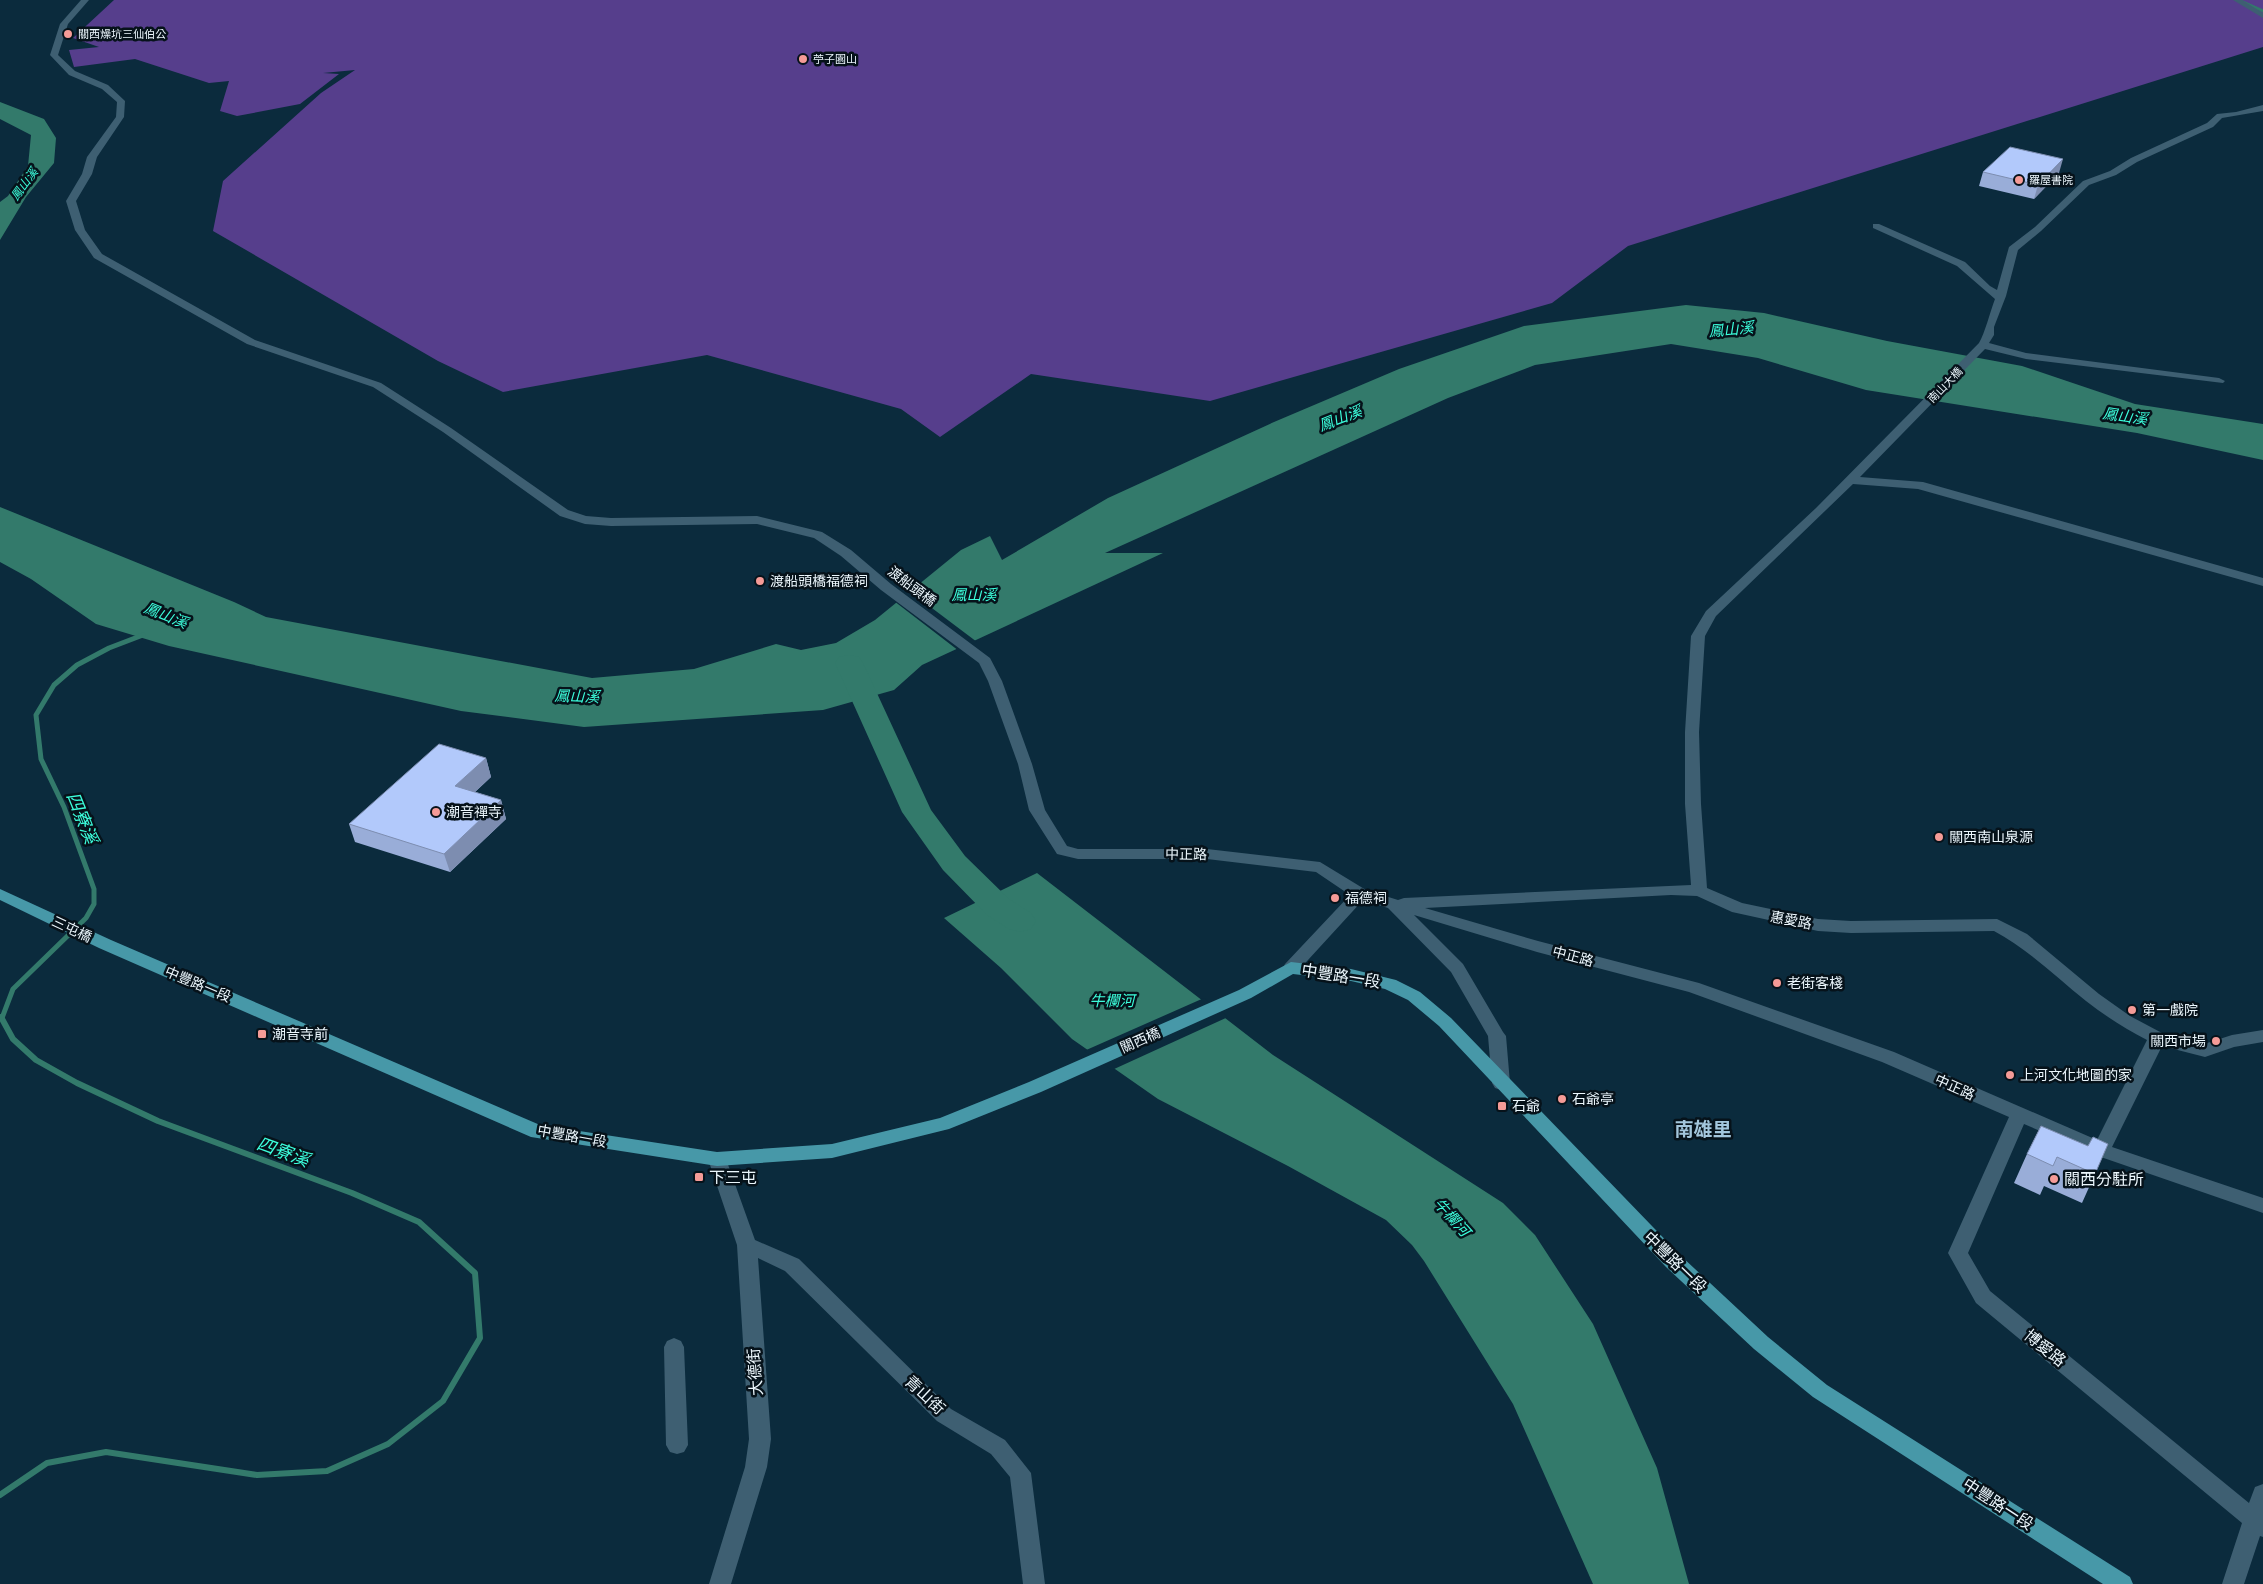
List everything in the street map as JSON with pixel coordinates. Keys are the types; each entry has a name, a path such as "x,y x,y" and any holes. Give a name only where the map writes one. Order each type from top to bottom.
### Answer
{"main road":[{"name":"三屯橋","path":"0,894 105,944"},
{"name":"中豐路一段","path":"105,944 537,1132 718,1159 832,1151 943,1124 1036,1087"},
{"name":"中豐路一段","path":"1245,994 1291,968 1351,975 1390,984 1406,992 1446,1022 1501,1083 1673,1262 1761,1343 1820,1390 2122,1584"},
{"name":"關西橋","path":"1036,1087 1245,994"}],"street":[{"name":"渡船頭橋","path":"85,0 69,15 56,36 54,55 72,73 105,87 122,101 120,117 92,158 87,174 72,201 80,230 98,256 252,342 317,366 377,385 447,430 564,513 574,517 611,522 756,520 818,535 846,553 886,587 985,661"},
{"path":"2237,0 2263,16"},
{"path":"2219,381 2026,356 1983,345 1989,335 1988,327 2001,296 2013,249 2038,229 2086,183 2113,173 2134,160 2210,125 2220,116 2236,115 2263,108"},
{"path":"1876,226 1960,264 1986,288 2001,296"},
{"name":"南山大橋","path":"1699,891 1693,804 1692,732 1698,636 1712,614 1916,414 1983,345"},
{"path":"1849,480 1919,485 2263,582"},
{"name":"中正路","path":"985,661 995,681 1025,764 1037,810 1062,850 1078,854 1207,854 1320,867 1360,894 1537,946 1693,987 1888,1057 2101,1150 2263,1206"},
{"name":"惠愛路","path":"1393,904 1670,890 1699,891 1738,908 1818,925 1852,927 1996,924 2021,938 2093,998 2124,1020 2157,1038 2205,1051 2232,1041 2263,1036"},
{"path":"1291,968 1360,894"},
{"path":"1393,904 1457,968 1497,1036 1501,1083"},
{"path":"2101,1150 2157,1038"},
{"name":"博愛路","path":"2019,1115 1958,1252 1983,1297 2259,1523"},
{"name":"大德街","path":"718,1159 747,1245 760,1439 756,1467 720,1584"},
{"name":"青山街","path":"747,1245 792,1265 944,1414 998,1447 1020,1473 1034,1584"},
{"path":"674,1347 677,1445"},
{"path":"2233,1584 2259,1523 2263,1494"}],"shaded area":[{"path":"114,0 2263,0 2263,47 1628,246 1552,303 1210,401 1031,374 940,437 901,409 707,355 503,392 438,361 213,231 223,181 321,93 355,70 323,73 339,74 300,104 237,116 220,111 229,81 209,83 135,59 74,67 69,50 99,47 73,38"}],"water":[{"name":"鳳山溪","path":"0,102 44,119 56,138 54,163 26,197 0,240 0,202 8,196 28,166 31,135 0,119"},
{"name":"鳳山溪","path":"1686,305 1764,313 1887,341 2022,366 2135,404 2263,424 2263,460 2137,433 1866,390 1758,358 1671,344 1535,365 1448,398 1105,553 1163,553 922,665 894,690 823,710 584,727 461,711 169,646 96,624 31,579 0,562 0,507 234,602 266,617 592,678 694,669 776,644 801,650 836,643 875,620 961,550 990,536 1002,560 1108,498 1274,422 1399,369 1524,326"},
{"name":"牛欄河","path":"1037,873 1273,1055 1503,1203 1535,1235 1593,1324 1657,1468 1689,1584 1593,1584 1513,1404 1424,1261 1412,1245 1386,1220 1288,1166 1158,1099 1072,1039 1001,968 944,918"}],"pier":[{"path":"908,590 977,642 959,651 894,601"},
{"path":"1204,998 1228,1017 1112,1070 1084,1051"}],"building":[{"path":"2010,147 2063,159 2038,185 1983,172"},
{"name":"潮音禪寺","path":"439,744 486,758 455,786 501,800 444,854 349,824"},
{"path":"2041,1126 2088,1146 2093,1137 2108,1144 2095,1174 2057,1157 2053,1166 2027,1154"}],"waterway":[{"path":"2238,0 2263,11"},
{"name":"四寮溪","path":"2,1018 13,989 86,918 94,904 94,889 64,807 41,759 36,715 54,685 77,665 109,648 143,635"},
{"name":"牛欄河","path":"849,663 917,812 954,863 998,907 1020,921"},
{"name":"四寮溪","path":"0,1495 47,1463 106,1452 257,1475 327,1471 388,1444 443,1401 480,1338 475,1273 419,1222 352,1193 158,1121 77,1083 36,1060 13,1039 1,1017"}],"place":[{"name":"關西燥坑三仙伯公","path":"68,34"},
{"name":"苧子園山","path":"803,59"},
{"name":"羅屋書院","path":"2019,180"},
{"name":"渡船頭橋福德祠","path":"760,581"},
{"name":"潮音禪寺","path":"436,812"},
{"name":"關西南山泉源","path":"1939,837"},
{"name":"福德祠","path":"1335,898"},
{"name":"老街客棧","path":"1777,983"},
{"name":"第一戲院","path":"2132,1010"},
{"name":"潮音寺前","path":"262,1034"},
{"name":"關西市場","path":"2216,1041"},
{"name":"上河文化地圖的家","path":"2010,1075"},
{"name":"石爺亭","path":"1562,1099"},
{"name":"石爺","path":"1502,1106"},
{"name":"下三屯","path":"699,1177"},
{"name":"關西分駐所","path":"2054,1179"}],"district":[{"name":"南雄里","path":"1703,1129"}]}
